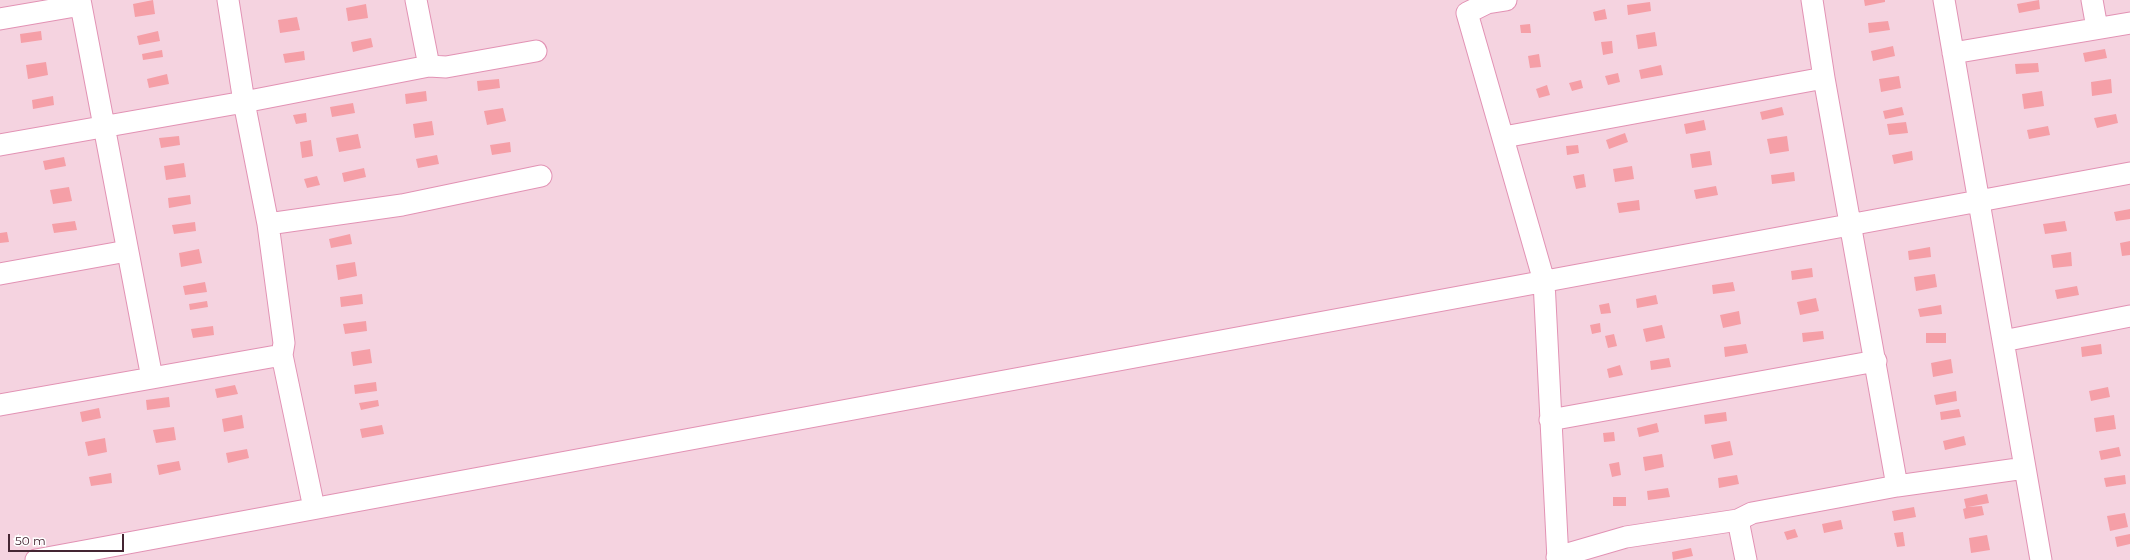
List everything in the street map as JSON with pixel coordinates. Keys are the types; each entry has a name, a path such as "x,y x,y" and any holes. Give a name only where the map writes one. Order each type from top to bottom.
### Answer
{"street":[{"path":"228,0 244,102 268,224 284,343 282,355 314,508"},
{"path":"416,0 429,66"},
{"path":"1506,0 1487,3 1468,13 1544,281 1558,559 1626,537 1738,520 1752,513 1898,486 2025,468"},
{"path":"1812,0 1824,78 1898,486"},
{"path":"1944,0 2041,560"},
{"path":"2092,0 2097,28"},
{"path":"0,19 80,2 105,126 127,251 152,378"},
{"path":"1953,53 2130,23"},
{"path":"0,145 244,102 429,66 446,67 536,51"},
{"path":"1504,137 1824,78"},
{"path":"36,560 2130,173"},
{"path":"268,224 402,205 542,176"},
{"path":"0,274 127,251"},
{"path":"2003,341 2130,316"},
{"path":"0,405 282,355"},
{"path":"1550,420 1876,362"},
{"path":"1738,520 1746,560"}],"building":[{"path":"153,0 155,14 135,17 133,4"},
{"path":"1864,0 1885,0 1885,2 1865,6"},
{"path":"2039,0 2040,9 2019,13 2017,4"},
{"path":"1650,2 1651,11 1628,15 1627,5"},
{"path":"366,4 368,18 348,21 346,8"},
{"path":"1605,9 1607,19 1595,21 1593,12"},
{"path":"297,17 300,30 280,33 278,20"},
{"path":"1888,21 1890,30 1869,33 1868,23"},
{"path":"1530,24 1531,33 1521,33 1520,25"},
{"path":"41,31 42,40 21,43 20,34"},
{"path":"158,31 160,41 139,45 137,36"},
{"path":"1655,32 1657,46 1638,49 1636,35"},
{"path":"371,38 373,47 353,52 351,42"},
{"path":"1612,41 1613,53 1603,55 1601,42"},
{"path":"1893,46 1895,56 1873,61 1871,51"},
{"path":"2105,49 2107,58 2085,62 2083,53"},
{"path":"162,50 163,57 143,60 142,54"},
{"path":"304,51 305,60 285,63 283,54"},
{"path":"1539,54 1541,67 1530,68 1528,56"},
{"path":"46,62 48,75 28,79 26,65"},
{"path":"2038,63 2039,72 2016,74 2015,64"},
{"path":"1661,65 1663,75 1641,79 1639,70"},
{"path":"1618,73 1620,82 1608,85 1605,76"},
{"path":"167,74 169,84 149,88 147,79"},
{"path":"1899,76 1901,88 1881,92 1879,79"},
{"path":"499,79 500,88 478,91 477,81"},
{"path":"2111,79 2112,93 2092,96 2091,82"},
{"path":"1581,80 1583,88 1572,91 1569,83"},
{"path":"1547,85 1550,95 1539,98 1536,89"},
{"path":"426,91 427,101 406,104 405,94"},
{"path":"2042,91 2044,106 2024,109 2022,94"},
{"path":"53,96 54,105 33,109 32,100"},
{"path":"353,103 355,113 332,117 330,107"},
{"path":"1782,107 1784,115 1762,120 1760,112"},
{"path":"1902,107 1904,115 1885,119 1883,111"},
{"path":"503,108 506,121 487,125 484,111"},
{"path":"306,113 307,122 296,124 293,115"},
{"path":"2116,114 2118,123 2097,128 2094,118"},
{"path":"1704,120 1706,130 1686,134 1684,124"},
{"path":"432,121 434,135 415,138 413,124"},
{"path":"1906,122 1908,133 1889,135 1887,124"},
{"path":"2048,126 2050,135 2029,139 2027,130"},
{"path":"1625,133 1628,142 1609,149 1606,140"},
{"path":"358,134 361,148 339,152 336,138"},
{"path":"179,136 180,145 161,148 159,138"},
{"path":"1787,136 1789,151 1770,154 1767,139"},
{"path":"311,140 313,156 302,158 300,142"},
{"path":"510,142 511,152 492,155 490,145"},
{"path":"1578,145 1579,153 1567,155 1566,146"},
{"path":"1710,151 1712,165 1692,168 1690,154"},
{"path":"1912,151 1913,160 1894,164 1892,155"},
{"path":"437,155 439,164 418,168 416,159"},
{"path":"64,157 66,166 45,170 43,161"},
{"path":"184,163 186,177 166,180 164,166"},
{"path":"1632,166 1634,179 1615,182 1613,169"},
{"path":"364,168 366,177 344,182 342,173"},
{"path":"1794,172 1795,181 1772,184 1771,175"},
{"path":"1584,174 1586,187 1576,189 1573,176"},
{"path":"317,176 320,185 307,188 304,179"},
{"path":"1716,186 1718,195 1696,199 1694,190"},
{"path":"69,187 72,201 53,204 50,190"},
{"path":"190,195 191,204 169,208 168,198"},
{"path":"1639,200 1640,210 1619,213 1617,203"},
{"path":"2130,209 2130,219 2116,221 2114,212"},
{"path":"75,221 77,230 54,233 52,224"},
{"path":"2065,221 2067,231 2045,234 2043,224"},
{"path":"195,222 196,231 174,234 172,225"},
{"path":"7,232 9,242 0,243 0,233"},
{"path":"350,234 352,244 331,248 329,239"},
{"path":"2130,241 2130,255 2122,256 2120,243"},
{"path":"1930,247 1931,257 1909,260 1908,251"},
{"path":"199,249 202,263 181,267 179,253"},
{"path":"2071,252 2072,266 2053,268 2051,255"},
{"path":"355,262 357,276 338,280 336,265"},
{"path":"1812,268 1813,277 1792,280 1791,271"},
{"path":"1935,274 1937,287 1916,291 1914,277"},
{"path":"205,282 207,292 185,295 183,286"},
{"path":"1733,282 1735,291 1713,294 1712,285"},
{"path":"2077,286 2079,295 2057,299 2055,290"},
{"path":"362,294 363,304 341,307 340,297"},
{"path":"1656,295 1658,304 1637,308 1636,299"},
{"path":"1816,298 1819,311 1800,315 1797,302"},
{"path":"207,301 208,307 190,310 189,304"},
{"path":"1609,303 1611,313 1601,314 1599,305"},
{"path":"1941,305 1942,314 1920,317 1918,309"},
{"path":"1739,311 1741,324 1723,328 1720,315"},
{"path":"366,321 367,331 345,334 343,324"},
{"path":"1600,323 1601,332 1592,334 1590,325"},
{"path":"1662,325 1665,338 1646,342 1643,329"},
{"path":"213,326 214,335 193,338 191,329"},
{"path":"1823,331 1824,339 1803,342 1802,333"},
{"path":"1926,333 1946,333 1946,343 1926,343"},
{"path":"1614,334 1617,346 1608,348 1605,336"},
{"path":"1746,344 1748,353 1725,357 1724,347"},
{"path":"2101,344 2102,354 2082,357 2081,347"},
{"path":"370,349 372,363 353,366 351,352"},
{"path":"1669,358 1671,367 1651,370 1650,361"},
{"path":"1951,359 1953,373 1933,377 1931,363"},
{"path":"1620,365 1623,375 1609,378 1607,369"},
{"path":"376,382 377,391 355,394 354,385"},
{"path":"235,385 238,394 217,398 215,389"},
{"path":"2108,387 2110,397 2091,401 2089,391"},
{"path":"1956,391 1957,401 1936,405 1934,395"},
{"path":"169,397 170,407 147,410 146,400"},
{"path":"378,400 379,406 361,410 359,403"},
{"path":"99,408 101,418 82,422 80,412"},
{"path":"1959,409 1961,417 1941,420 1940,412"},
{"path":"1726,412 1727,421 1705,424 1704,415"},
{"path":"242,415 244,428 224,432 222,419"},
{"path":"2114,415 2116,429 2096,432 2094,418"},
{"path":"1657,423 1659,432 1639,437 1637,428"},
{"path":"382,425 384,434 362,438 360,429"},
{"path":"174,427 176,440 156,443 153,430"},
{"path":"1614,432 1615,441 1604,442 1603,433"},
{"path":"1964,436 1966,445 1945,450 1943,441"},
{"path":"105,438 107,452 88,456 85,442"},
{"path":"1730,441 1733,455 1714,459 1711,445"},
{"path":"2119,447 2121,456 2101,460 2099,451"},
{"path":"247,449 249,458 228,463 226,453"},
{"path":"1662,454 1664,467 1645,471 1643,457"},
{"path":"179,461 181,470 159,475 157,465"},
{"path":"1619,462 1621,475 1612,477 1609,464"},
{"path":"111,473 112,483 91,486 89,477"},
{"path":"1737,475 1739,484 1719,488 1718,478"},
{"path":"2125,475 2126,484 2106,487 2104,478"},
{"path":"1668,488 1670,497 1648,500 1647,491"},
{"path":"1987,494 1989,503 1968,507 1982,506 1984,515 1965,519 1963,509 1966,508 1964,499"},
{"path":"1613,497 1626,497 1626,506 1613,506"},
{"path":"1914,507 1916,517 1894,521 1892,511"},
{"path":"2125,513 2128,527 2110,531 2107,516"},
{"path":"1841,520 1843,529 1824,533 1822,524"},
{"path":"1795,529 1798,537 1787,540 1784,532"},
{"path":"1903,532 1905,546 1897,547 1894,533"},
{"path":"2130,534 2130,544 2117,547 2115,537"},
{"path":"1987,535 1990,550 1971,553 1969,538"},
{"path":"1691,548 1693,556 1673,560 1672,552"}]}
